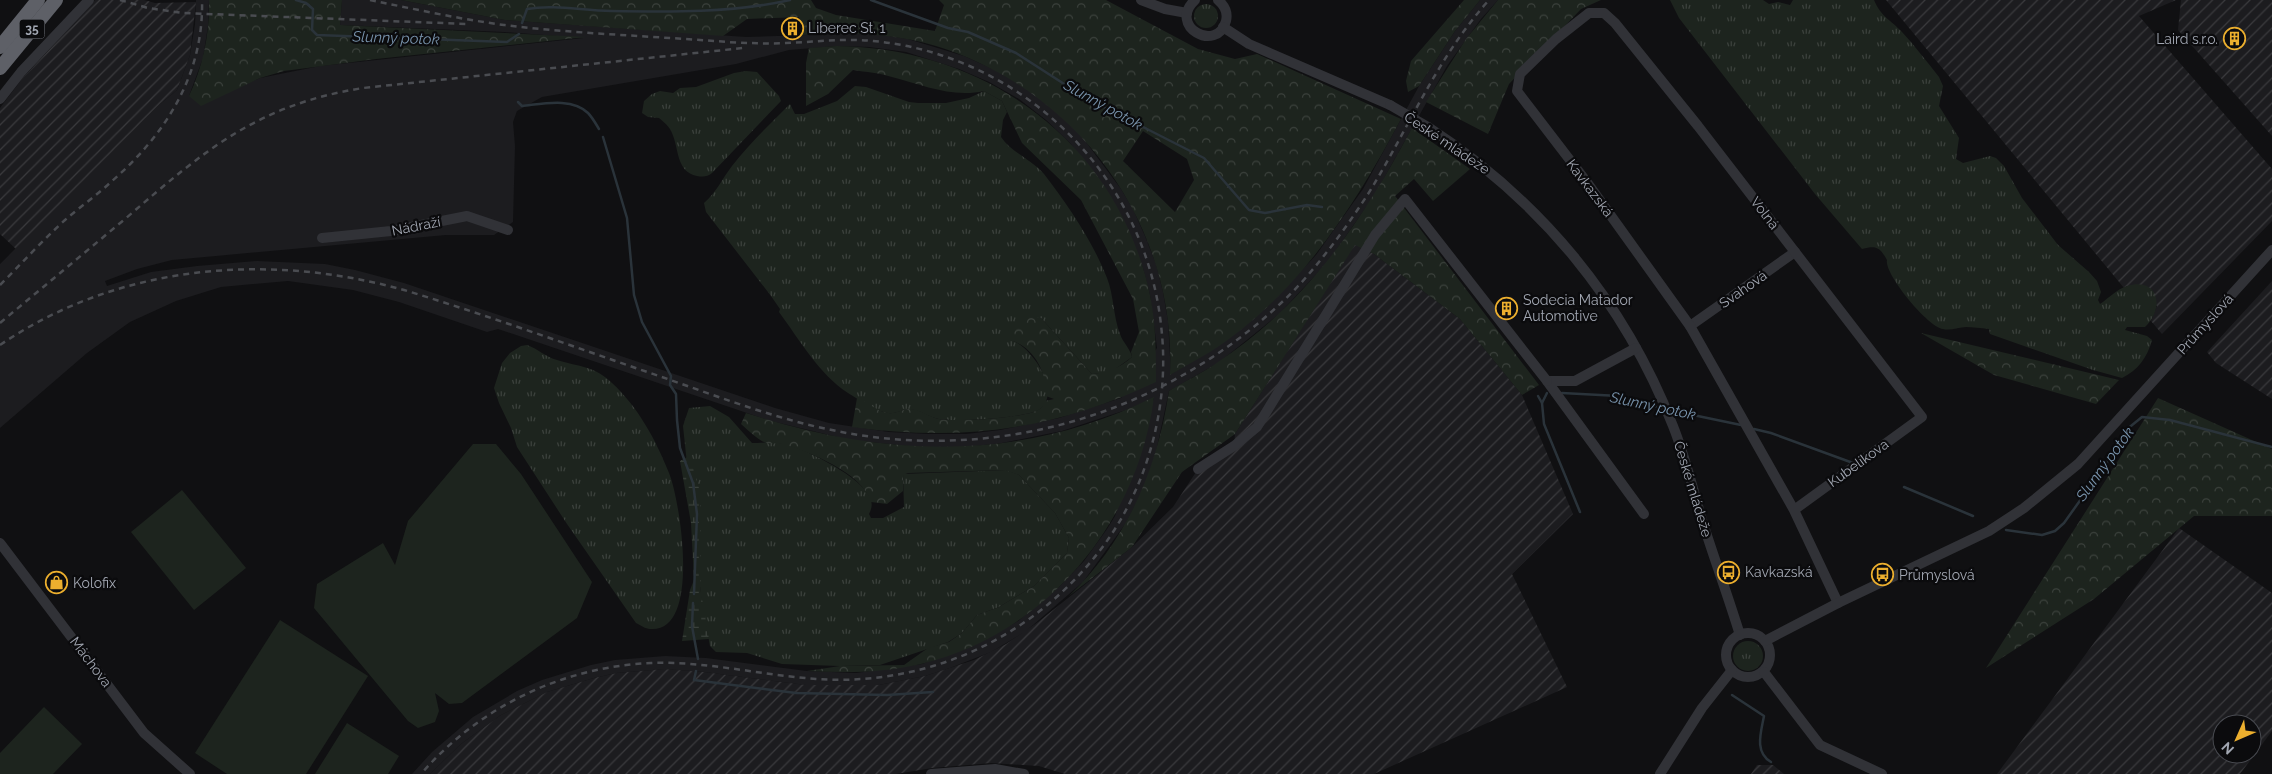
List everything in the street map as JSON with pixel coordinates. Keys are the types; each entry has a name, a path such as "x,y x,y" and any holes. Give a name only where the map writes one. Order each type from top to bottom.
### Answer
{"highway":[{"name":"35","path":"3,51 38,0"},
{"name":"35","path":"3,51 56,0"}],"street":[{"path":"1142,0 1165,9 1187,13"},
{"path":"1195,0 1187,13 1189,26 1199,35 1213,35 1223,27 1226,20 1226,12 1218,0"},
{"path":"0,99 82,2"},
{"name":"Kavkazská","path":"1604,13 1589,13 1556,40 1520,74 1517,91 1586,181 1690,326 1794,510 1838,603"},
{"name":"Volná","path":"1604,13 1615,23 1692,119 1922,417"},
{"name":"České mládeže","path":"1223,27 1249,44 1390,106 1428,127 1471,156 1508,186 1568,248 1593,280 1636,348 1661,397 1671,420 1740,635"},
{"path":"1198,469 1234,446 1257,427 1375,235 1405,199 1547,381 1644,514"},
{"name":"Nádraží","path":"322,238 391,232 467,216 508,230"},
{"name":"Průmyslová","path":"1766,641 1838,603 1989,531 2024,508 2078,464 2272,250"},
{"name":"Svahová","path":"1690,326 1795,252"},
{"path":"1547,381 1575,381 1636,348"},
{"name":"Kubelíkova","path":"1794,510 1922,417"},
{"name":"Máchova","path":"0,543 144,733 190,774"},
{"path":"1752,634 1766,641 1770,650 1770,659 1764,672 1750,678 1738,675 1732,670 1727,660 1727,648 1731,642 1740,635 1752,634"},
{"path":"1660,774 1702,708 1732,670"},
{"path":"1764,672 1820,744 1832,752 1882,774"},
{"path":"931,774 995,770 1024,774"}],"shaded area":[{"path":"95,0 144,0 155,3 196,2 190,55 177,90 160,104 16,249 0,234 0,108 22,79"},
{"path":"196,0 209,0 208,26 203,58 189,96 233,89 260,78 320,66 583,38 504,32 340,25 342,0 401,0 505,20 746,37 870,33 908,39 964,56 995,70 1027,88 1055,110 1080,134 1121,189 1133,209 1156,264 1168,321 1171,374 1210,351 1239,330 1270,304 1316,255 1363,189 1419,86 1455,31 1480,0 1498,0 1481,19 1447,66 1374,196 1327,263 1279,314 1247,340 1218,363 1169,391 1156,452 1146,484 1126,523 1083,582 1025,632 991,652 950,668 925,676 879,685 806,685 664,669 617,673 594,678 547,692 501,715 461,744 430,774 412,774 432,752 473,717 517,691 542,680 591,665 615,660 665,656 706,658 807,671 856,673 922,664 985,640 1018,621 1060,586 1084,561 1107,529 1115,516 1154,398 1126,410 1062,431 1002,443 967,447 928,448 850,440 771,421 498,329 487,332 399,302 353,290 288,281 221,287 176,301 130,322 87,353 0,428 0,264 160,104 177,90 190,55 195,24","holes":["837,46 869,47 906,52 959,69 989,82 1019,99 1046,120 1070,143 1098,179 1121,215 1143,268 1150,295 1157,348 1121,398 1059,418 1000,430 966,434 889,432 829,423 775,408 404,283 325,264 257,261 151,272 107,286 105,281 137,269 172,260 446,235 494,235 513,222 515,146 513,122 517,111 542,97 736,64 789,50"]},
{"path":"1886,0 2176,0 2139,16 2272,169 2272,221 2162,334 2151,321 2157,306 2127,286 2124,288"},
{"path":"2181,0 2272,0 2272,136 2178,30"},
{"path":"1355,244 1374,254 1460,319 1522,395 1573,514 1512,574 1567,687 1374,774 1065,774 1039,766 991,763 932,768 896,774 430,774 461,744 501,715 547,692 594,678 617,673 664,669 806,685 879,685 925,676 974,660 1006,644 1038,622 1132,547 1173,507 1198,469 1234,446 1235,434"},
{"path":"2272,281 2272,399 2216,363 2207,352"},
{"path":"2179,528 2272,593 2272,731 2262,744 2262,714 2212,714 2212,764 2247,764 2240,774 1997,774"},
{"path":"1757,765 1773,765 1784,774 1751,774"}],"green space":[{"path":"209,0 342,0 340,25 586,37 376,59 284,71 260,78 201,106 189,96 205,49"},
{"path":"401,0 811,0 816,8 836,15 935,31 944,5 939,0 1106,0 1198,49 1235,59 1257,54 1401,119 1383,153 1342,218 1296,277 1270,305 1241,330 1210,352 1170,375 1168,320 1156,266 1136,217 1109,171 1074,130 1033,95 987,67 936,46 903,38 869,34 802,35 799,17 747,19 723,36 505,20","holes":["1143,131 1187,159 1194,180 1175,212 1123,161"]},
{"path":"1464,0 1480,0 1455,31 1419,86 1408,92 1406,81 1411,61"},
{"path":"1498,0 1601,0 1581,9 1509,84 1488,134 1426,102 1466,39"},
{"path":"1670,0 1763,0 1769,4 1778,2 1790,5 1793,0 1874,0 1883,14 1907,37 1939,77 1943,86 1939,106 1959,138 1956,159 1963,163 1990,156 1996,158 2004,166 2022,198 2058,245 2097,281 2101,292 2098,300 2100,304 2123,287 2138,284 2152,290 2156,296 2157,303 2151,320 2145,327 2127,327 2125,330 2147,336 2152,340 2141,363 2122,378 2093,370 1990,334 1989,329 1966,327 1943,329 1936,326 1918,310 1899,287 1882,252 1874,247 1862,249 1815,194 1679,18"},
{"path":"1206,4 1215,7 1218,16 1215,25 1206,28 1197,25 1194,16 1197,7"},
{"path":"837,46 892,51 945,65 994,86 1038,115 1077,150 1109,193 1134,241 1152,306 1156,382 1081,411 1007,428 970,432 932,433 852,427 857,398 888,413 914,409 935,418 947,420 1005,417 1031,413 1039,409 1045,401 1054,399 1046,396 1046,387 1038,363 1028,350 1013,341 1012,334 1028,315 1041,318 1092,374 1114,369 1132,357 1131,352 1139,332 1133,299 1081,200 1022,143 1002,101 984,91 972,93 949,92 883,74 853,70 828,94 806,106 806,63 809,48"},
{"path":"757,72 779,96 781,101 712,173 703,177 690,174 685,170 679,159 674,139 668,127 659,118 648,117 642,113 644,101 652,94 660,91 673,93 680,88 696,87 734,73"},
{"path":"855,86 866,87 909,102 918,103 946,103 969,98 984,91 1002,101 1007,112 1003,120 1001,137 1005,143 1044,174 1087,237 1107,278 1121,337 1132,357 1111,372 1092,374 1041,318 1013,341 1021,345 1028,352 1042,371 1048,392 1046,401 1040,409 1022,415 960,420 939,419 910,409 894,413 884,412 848,393 828,376 779,312 780,309 771,296 706,212 704,203 745,150 790,104 795,114 804,114 837,101"},
{"path":"1412,128 1470,169 1433,201 1414,179 1395,196 1539,385 1522,395 1460,319 1374,254 1355,245 1235,434 1182,472 1132,547 1069,596 1107,551 1123,527 1136,502 1156,448 1164,420 1169,391 1212,366 1250,339 1306,286 1352,227"},
{"path":"1921,333 2119,380 2096,404 1994,375"},
{"path":"527,345 553,359 593,370 606,377 638,413 658,448 669,473 682,535 682,589 676,610 666,625 650,629 636,623 567,524 517,447 494,388 502,363 510,353 521,346"},
{"path":"1154,397 1145,443 1128,488 1106,529 1078,566 1045,600 1008,627 966,649 921,664 864,672 807,671 840,666 904,665 928,648 949,642 962,633 977,615 999,607 1034,586 1067,553 1069,538 1055,513 1019,475 1005,470 908,473 903,475 903,491 887,504 871,502 866,491 857,482 833,465 793,447 780,443 768,444 760,440 741,424 746,413 798,428 850,439 901,445 952,447 1003,443 1053,434 1104,418"},
{"path":"2158,398 2272,449 2272,516 2194,516 2094,599 1986,668"},
{"path":"710,406 729,417 752,443 789,445 815,456 842,471 863,488 869,496 872,503 869,514 871,518 883,518 904,507 903,474 1006,470 1019,475 1055,513 1069,538 1067,553 1034,586 999,607 977,615 962,633 948,642 880,665 782,664 747,653 716,652 710,646 702,605 683,426 689,408"},
{"path":"473,444 496,444 521,474 592,582 577,618 462,703 449,704 435,693 439,711 435,722 418,728 408,721 314,608 317,584 383,543 395,565 408,521"},
{"path":"689,456 700,491 700,587 709,639 682,641 690,590 694,580 691,523 680,461"},
{"path":"182,490 246,568 194,610 131,532"},
{"path":"280,620 368,676 306,774 227,774 195,753"},
{"path":"1748,641 1758,646 1763,656 1758,666 1748,671 1738,666 1733,656 1738,646"},
{"path":"44,707 82,744 53,774 0,774 0,753"},
{"path":"347,723 399,756 388,774 315,774"}],"waterway":[{"name":"Slunný potok","path":"296,0 306,3 313,9 312,30 317,35 507,42 519,34"},
{"name":"Slunný potok","path":"522,23 527,9 538,8 558,7 600,11 701,11 746,7 790,0"},
{"name":"Slunný potok","path":"871,0 948,28 968,32 1016,53 1086,98 1204,158 1249,210 1265,213 1307,205 1322,207"},
{"path":"518,102 522,106 547,103 574,105 588,113 599,129"},
{"path":"603,137 627,218 634,295 642,322 671,376 670,385 676,394 680,448 693,483 697,514 694,594"},
{"name":"Slunný potok","path":"1538,396 1542,403 1547,393"},
{"name":"Slunný potok","path":"1562,393 1619,396 1661,408"},
{"path":"1542,403 1544,424 1580,512"},
{"name":"Slunný potok","path":"1669,410 1741,425"},
{"name":"Slunný potok","path":"2006,530 2042,535 2055,531 2064,523 2106,464 2126,430 2142,417 2170,420 2272,447"},
{"name":"Slunný potok","path":"1754,429 1771,433 1853,463"},
{"name":"Slunný potok","path":"1904,487 1973,516"},
{"path":"693,603 692,626 698,659"},
{"path":"696,671 694,680 796,693 887,695 933,692"},
{"path":"1732,695 1764,716 1760,741 1762,753 1771,762"}],"railway":[{"path":"120,0 148,8 183,13 467,24"},
{"path":"0,285 65,220 131,163 165,123 189,77 201,27 202,0"},
{"path":"370,0 487,23 560,31 749,43 840,40 873,41 928,51 979,70 1026,98 1067,132 1102,173 1130,220 1150,271 1161,325 1163,353 1163,381 1154,436 1146,463 1124,514 1109,538 1082,572 1051,602 1017,627 981,648 942,663 901,674 859,679 816,679 713,666 672,663 618,666 586,673 554,682 496,710 444,750 421,774"},
{"path":"0,345 46,318 94,297 144,282 196,273 248,269 300,271 352,278 404,290 500,321 742,405 827,429 866,436 944,441 1023,433 1061,425 1135,399 1181,376 1245,334 1283,301 1319,262 1353,217 1383,169 1438,70 1470,23 1489,0"},
{"path":"0,323 180,172 234,134 292,106 325,96 363,88 743,48"}],"place":[{"name":"Liberec St. 1","path":"792,28"},
{"name":"Laird s.r.o.","path":"2234,39"},
{"name":"Sodecia Matador Automotive","path":"1507,308"},
{"name":"Kavkazská","path":"1729,572"},
{"name":"Průmyslová","path":"1883,575"},
{"name":"Kolofix","path":"57,583"}]}
